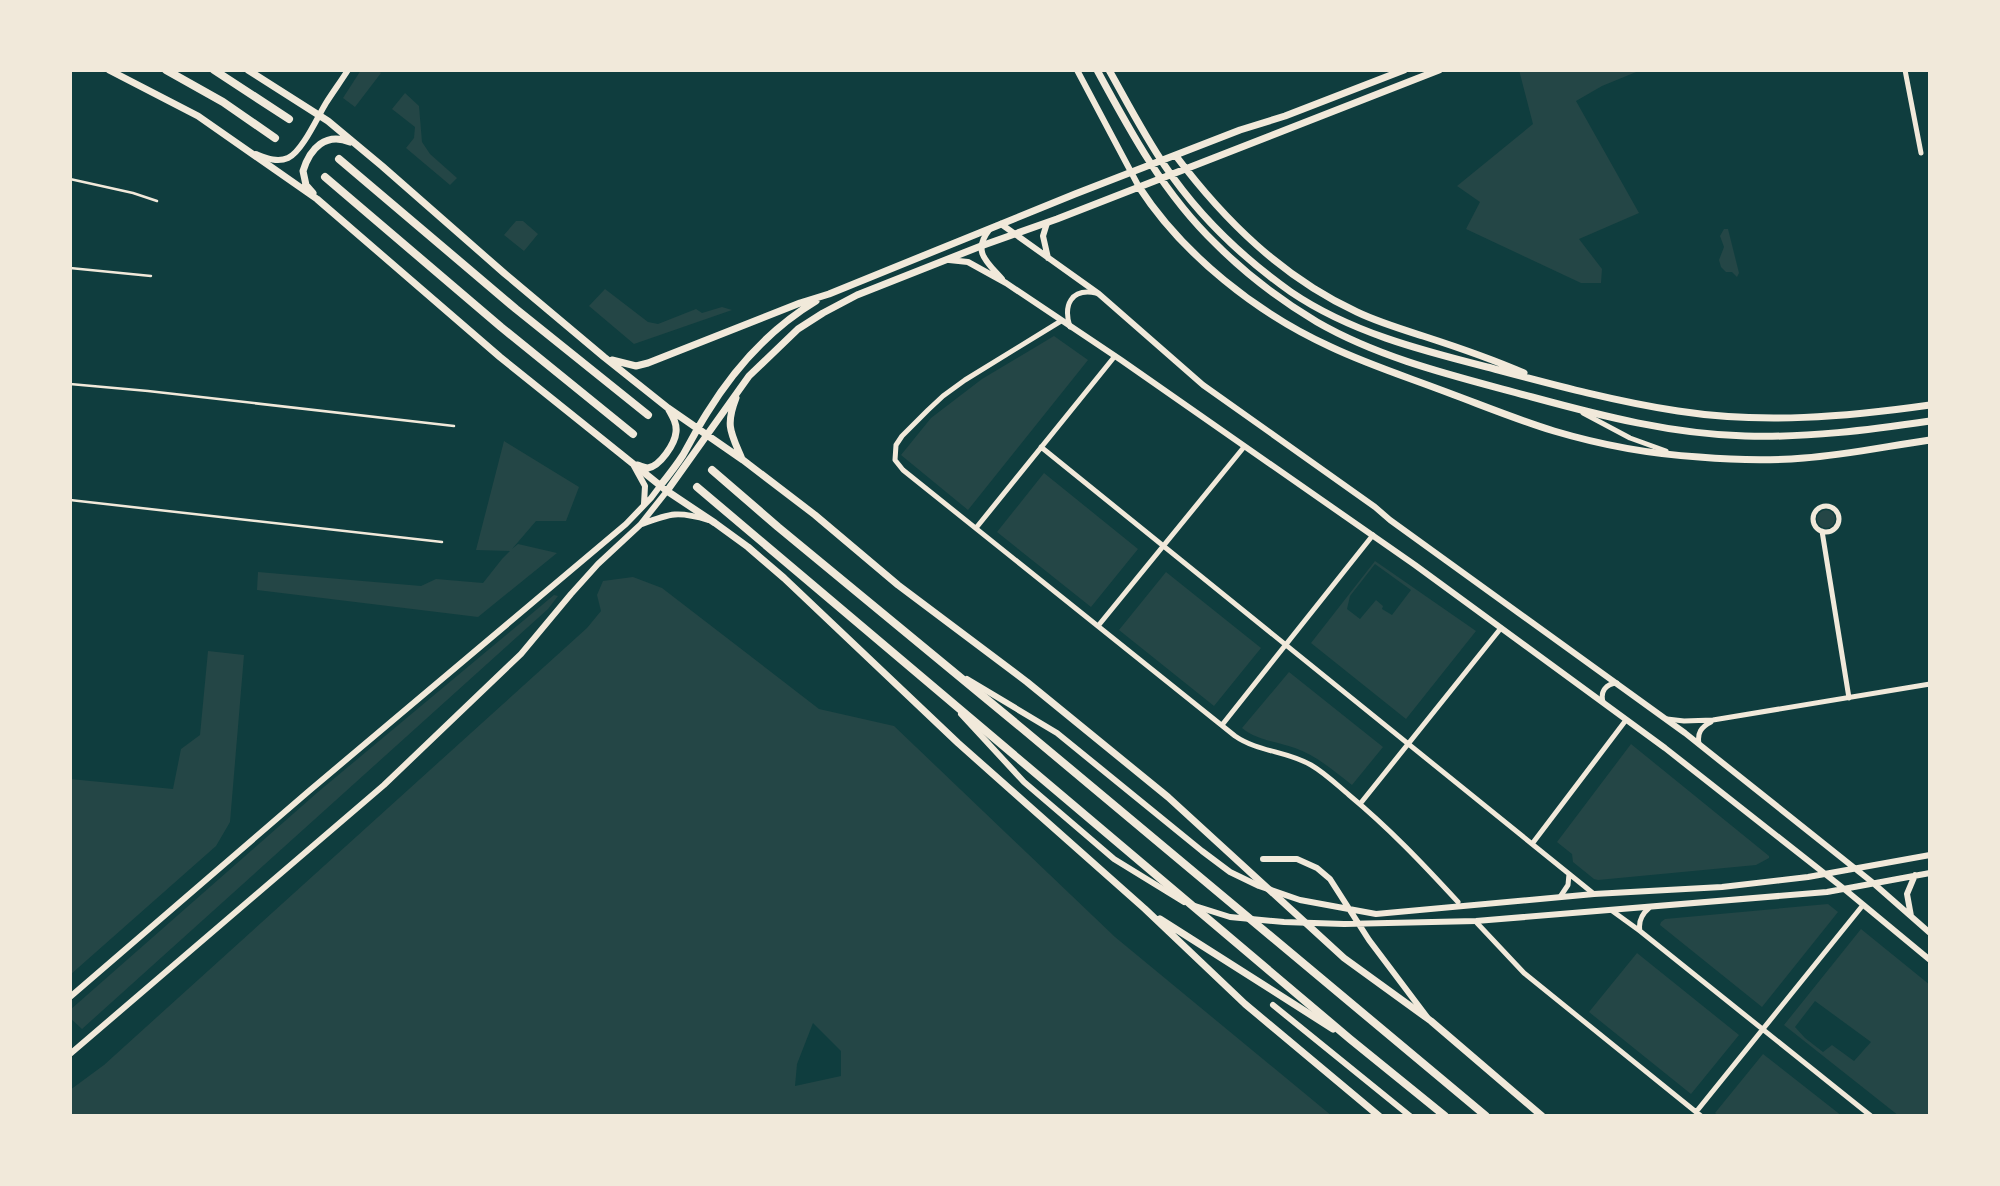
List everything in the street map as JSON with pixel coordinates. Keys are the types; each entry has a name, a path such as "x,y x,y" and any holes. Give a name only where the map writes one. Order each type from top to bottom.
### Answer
{"highway":[{"path":"166,70 223,102 275,138"},
{"path":"214,70 289,119"},
{"path":"339,159 516,309 648,415"},
{"path":"325,177 501,327 633,434"},
{"path":"712,470 1486,1116"},
{"path":"697,487 1350,1039 1446,1116"}],"main road":[{"path":"109,70 198,116 317,199 500,357 664,489 715,523 784,578 958,743 1145,909 1245,1003 1379,1116"},
{"path":"248,70 320,116 604,357 668,408 815,515 898,585 1027,682 1157,788 1344,958 1431,1021 1542,1116"},
{"path":"1097,70 1155,172 1189,216 1216,244 1255,279 1318,323 1390,355 1577,409 1662,428 1745,436 1813,435 1930,422"},
{"path":"1110,70 1138,124 1166,168 1224,237 1292,292 1321,310 1385,338 1419,350 1594,395 1678,411 1746,417 1814,418 1930,405"},
{"path":"604,357 636,366 648,363 1240,130 1285,116 1405,70"},
{"path":"664,489 749,376 786,339 823,313 857,295 981,246 1047,223 1439,70"},
{"path":"317,199 303,177 304,166 309,158 318,145 327,139 336,138 355,144"},
{"path":"1176,156 1253,242 1273,261 1310,287 1359,313 1491,359 1547,383"},
{"path":"1139,187 1149,203 1200,259 1241,294 1276,318 1333,348 1551,430 1597,443 1679,456 1734,459 1805,458 1930,440"},
{"path":"664,489 707,412 728,382 763,342 787,321 829,294"},
{"path":"741,387 729,421 743,460"},
{"path":"633,464 653,467 674,442 676,422 668,408"},
{"path":"1145,909 1350,1039"}],"street":[{"path":"251,152 269,159 293,155 348,70"},
{"path":"1077,70 1139,187"},
{"path":"1905,70 1921,153"},
{"path":"1047,223 1043,236 1048,258"},
{"path":"1001,224 1099,294 1203,385 1699,744 1872,882 1930,933"},
{"path":"990,229 981,246 985,259 1006,283"},
{"path":"947,260 968,262 1006,283 1373,535 1665,748 1930,960"},
{"path":"1071,328 1067,311 1073,297 1088,292 1099,294"},
{"path":"1061,321 954,387 928,410 896,445 894,456 899,466 1240,739 1307,763 1360,804 1404,844 1458,902"},
{"path":"976,528 1115,356"},
{"path":"1577,409 1630,439 1679,456"},
{"path":"1041,447 1594,894"},
{"path":"1098,626 1244,447"},
{"path":"633,464 645,486 643,506"},
{"path":"70,997 664,489"},
{"path":"70,1054 384,785 521,654 588,575 640,525 664,489"},
{"path":"1822,531 1831,531 1839,522 1838,514 1832,508 1824,507 1816,511 1814,523 1822,531 1849,698"},
{"path":"640,525 672,513 688,514 715,523"},
{"path":"1222,725 1373,535"},
{"path":"1360,804 1500,628"},
{"path":"953,671 1056,733 1230,872 1259,886 1300,900 1376,914 1594,894 1723,887 1824,874 1930,855"},
{"path":"1604,703 1604,689 1617,683"},
{"path":"1666,719 1713,720 1930,684"},
{"path":"940,692 1024,782 1114,859 1183,902 1230,917 1284,922 1476,921 1827,892 1930,873"},
{"path":"1532,844 1626,720"},
{"path":"1699,744 1700,731 1713,720"},
{"path":"1263,859 1297,859 1317,868 1330,879 1369,940 1431,1021"},
{"path":"1560,897 1567,889 1569,874"},
{"path":"1912,918 1907,894 1915,875"},
{"path":"1477,923 1524,973 1699,1114 1863,905"},
{"path":"1640,931 1640,920 1649,908"},
{"path":"1611,910 1871,1116"},
{"path":"1273,1005 1410,1116"}],"lane":[{"path":"70,179 158,201"},
{"path":"70,268 151,276"},
{"path":"70,384 454,426"},
{"path":"70,500 442,542"}],"shaded area":[{"path":"361,70 377,70 381,73 355,107 343,98"},
{"path":"1519,70 1641,70 1602,86 1576,101 1639,213 1579,239 1602,269 1601,283 1581,283 1466,229 1480,202 1457,186 1533,124"},
{"path":"405,93 419,106 422,142 430,154 457,178 450,185 406,148 414,138 415,127 392,109"},
{"path":"516,221 523,221 538,234 524,251 504,235"},
{"path":"1724,229 1728,229 1739,273 1737,277 1732,272 1726,272 1719,260 1724,247 1720,236"},
{"path":"605,289 648,322 658,324 696,309 702,313 722,307 732,310 634,344 589,306"},
{"path":"1054,336 1088,360 968,510 901,455 931,418 982,379"},
{"path":"504,441 579,487 566,521 536,521 512,549 518,544 557,553 478,617 257,590 258,572 421,586 436,579 483,583 510,551 476,550"},
{"path":"1044,473 1138,549 1091,607 997,532"},
{"path":"1826,510 1834,515 1835,519 1830,527 1826,528 1818,523 1817,519 1822,511"},
{"path":"1375,561 1476,631 1406,719 1311,643","holes":["1375,564 1411,590 1392,615 1382,609 1383,606 1376,600 1360,619 1347,609 1350,596"]},
{"path":"1166,572 1261,648 1214,706 1119,630"},
{"path":"633,577 662,588 819,709 894,726 1115,937 1332,1116 70,1116 70,1090 104,1065 587,628 601,611 597,595 603,581","holes":["813,1023 841,1051 841,1076 795,1086 797,1064"]},
{"path":"554,595 558,596 548,609 82,1029 70,1018 70,1010 318,792"},
{"path":"208,651 244,655 230,822 216,846 70,975 70,779 173,789 181,749 200,735"},
{"path":"1289,672 1383,747 1352,785 1311,755 1261,738 1242,728"},
{"path":"1631,744 1769,858 1756,865 1598,880 1573,862 1572,854 1557,842"},
{"path":"1828,904 1838,912 1762,1007 1660,925 1665,919"},
{"path":"1861,929 1930,985 1930,1116 1899,1116 1784,1025","holes":["1815,1001 1871,1042 1854,1061 1832,1045 1823,1052 1795,1027"]},
{"path":"1637,953 1739,1035 1691,1094 1589,1012"},
{"path":"1763,1054 1842,1116 1719,1116 1715,1113"}]}
